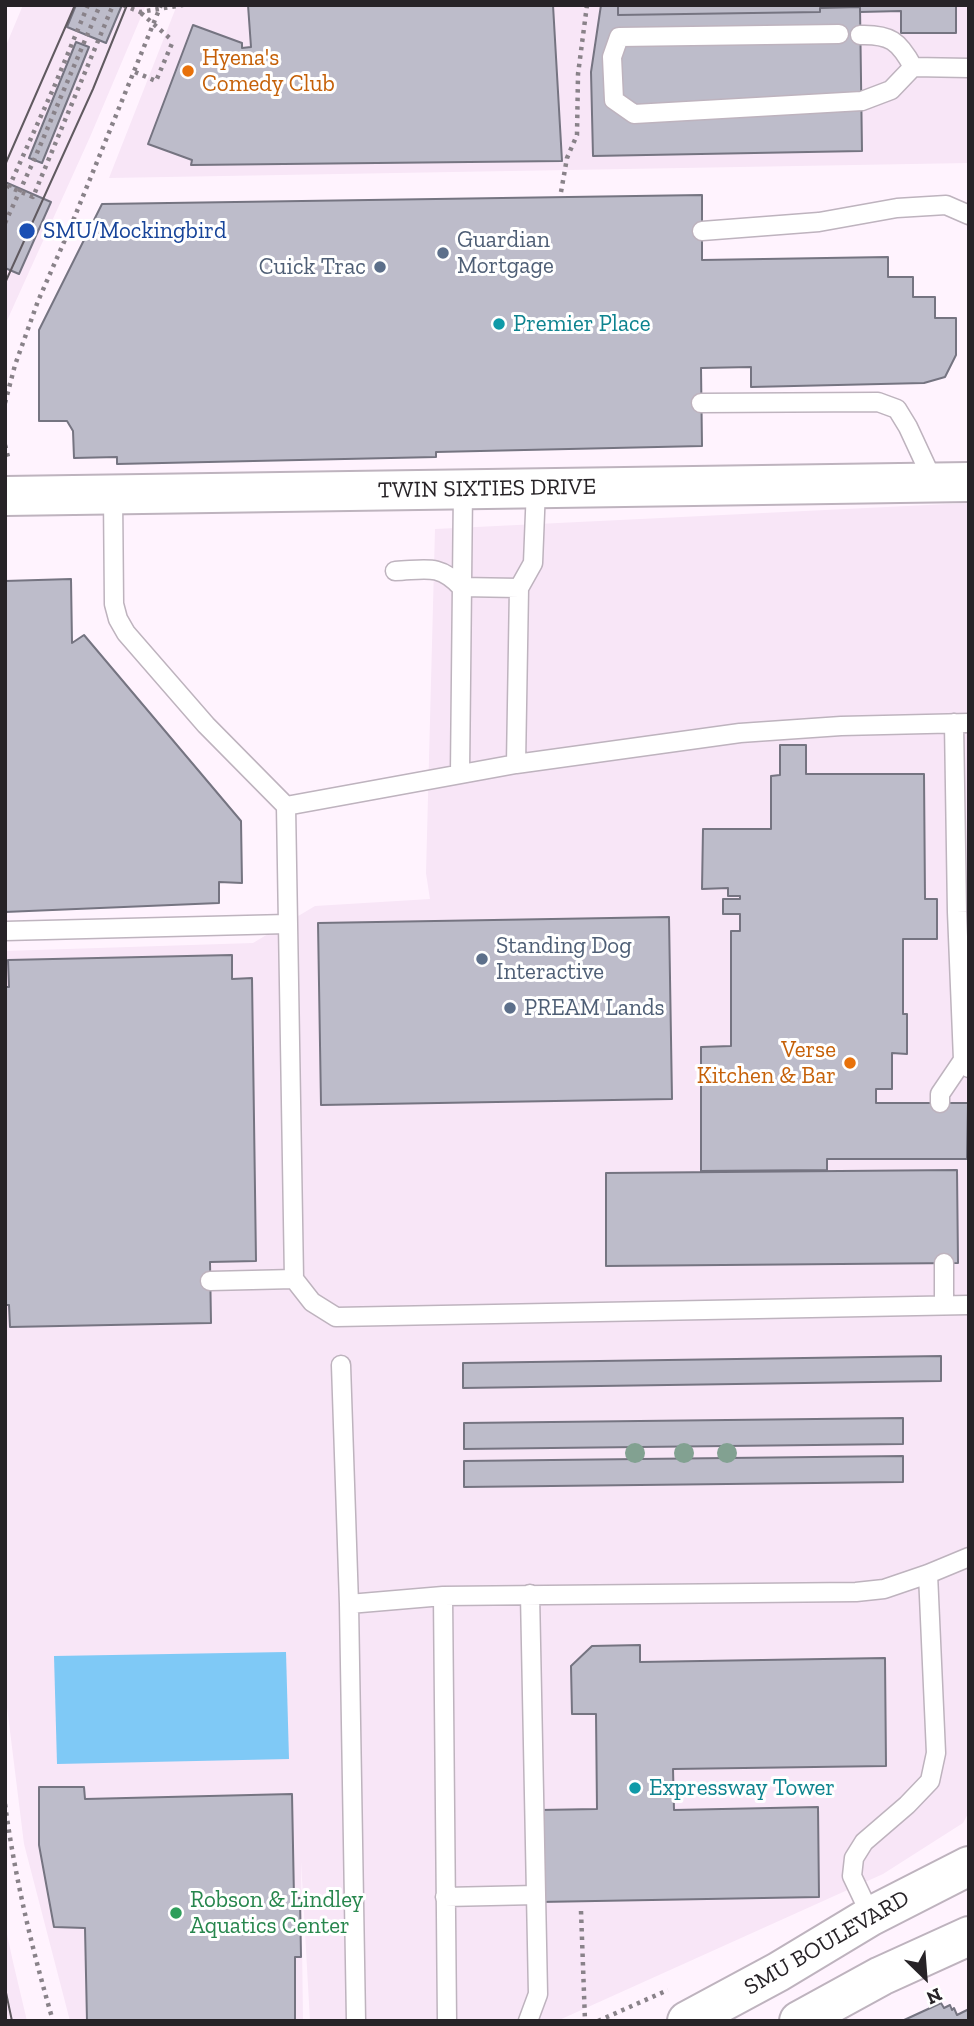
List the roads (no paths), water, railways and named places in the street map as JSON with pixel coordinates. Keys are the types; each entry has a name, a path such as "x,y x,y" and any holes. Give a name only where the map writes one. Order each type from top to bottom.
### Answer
{"street":[{"name":"TWIN SIXTIES DRIVE","path":"7,480 113,495 951,483"},
{"name":"SMU BOULEVARD","path":"687,2021 778,1972 871,1916 969,1866"},
{"path":"799,2021 881,1976 969,1936"}],"lane":[{"path":"839,34 619,37 612,57 614,100 634,114 862,101 891,90 913,66 969,68"},
{"path":"860,34 880,34 902,47 913,66"},
{"path":"702,231 819,222 897,208 946,205 969,215"},
{"path":"701,404 878,401 897,409 951,483"},
{"path":"516,764 519,588 533,563 536,488"},
{"path":"460,773 464,489"},
{"path":"113,495 114,604 118,619 126,633 206,724 286,806 294,1279 312,1302 337,1317 969,1305"},
{"path":"395,571 440,570 461,587 519,588"},
{"path":"286,806 460,773 740,733 841,726 962,723 966,1064 940,1094 940,1103"},
{"path":"5,931 287,924"},
{"path":"943,1263 944,1305"},
{"path":"210,1281 294,1279"},
{"path":"341,1364 349,1604 356,2021"},
{"path":"349,1604 443,1596 856,1592 884,1589 969,1557"},
{"path":"871,1916 852,1876 854,1858 863,1842 907,1805 930,1781 936,1753 928,1574"},
{"path":"528,2021 538,1994 530,1594"},
{"path":"443,1596 447,2021"},
{"path":"445,1897 536,1895"}],"water":[{"path":"286,1652 289,1759 57,1764 54,1656"}],"tram line":[{"path":"5,165 75,5"},
{"path":"5,283 93,89 127,5"},
{"path":"5,1988 12,2021"}],"place":[{"name":"Hyena's Comedy Club","path":"188,71"},
{"name":"SMU/Mockingbird","path":"27,231"},
{"name":"Guardian Mortgage","path":"443,253"},
{"name":"Cuick Trac","path":"380,267"},
{"name":"Premier Place","path":"499,324"},
{"name":"Standing Dog Interactive","path":"482,959"},
{"name":"PREAM Lands","path":"510,1008"},
{"name":"Verse Kitchen & Bar","path":"850,1063"},
{"name":"Expressway Tower","path":"635,1788"},
{"name":"Robson & Lindley Aquatics Center","path":"176,1913"}]}
